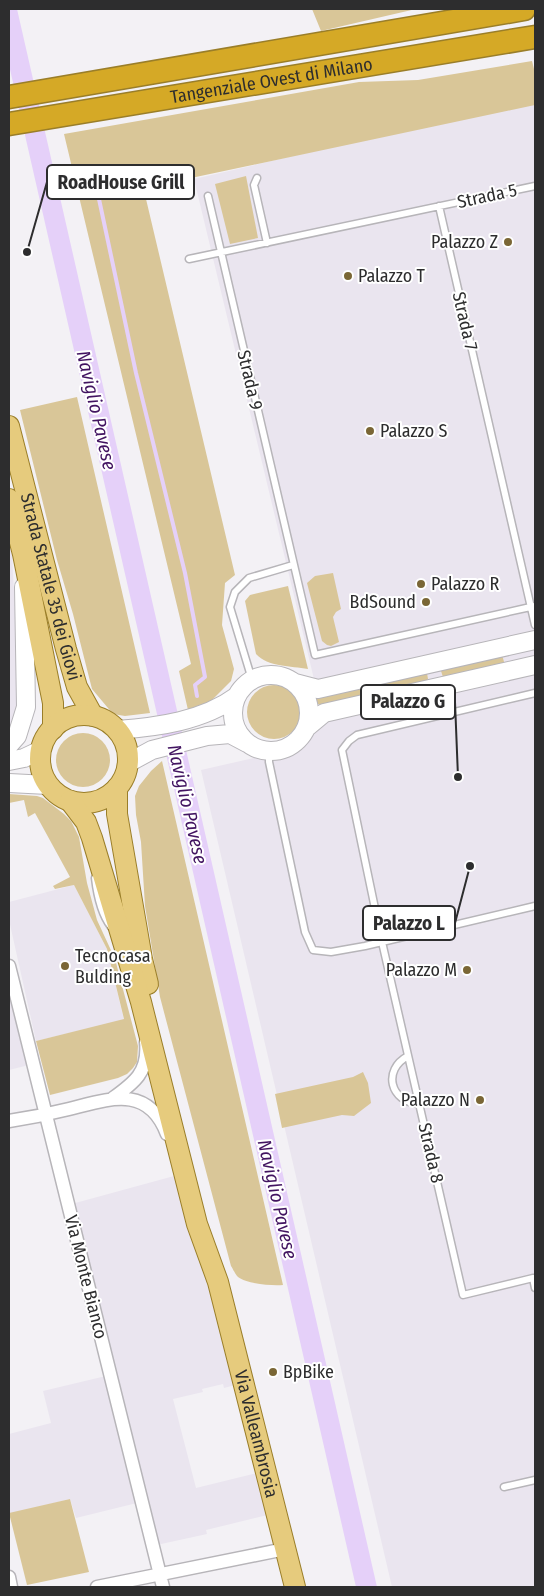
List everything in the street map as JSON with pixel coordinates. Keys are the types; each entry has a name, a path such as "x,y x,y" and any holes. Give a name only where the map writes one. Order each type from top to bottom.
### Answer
{"highway":[{"name":"Tangenziale Ovest di Milano","path":"9,97 517,10"},
{"name":"Tangenziale Ovest di Milano","path":"9,124 535,37"}],"main road":[{"name":"Strada Statale 35 dei Giovi","path":"9,426 77,687 93,716"},
{"path":"9,499 23,554 53,703 53,729"},
{"path":"9,746 17,736 26,707 23,554"},
{"path":"117,730 147,727 210,712 237,696 249,682 260,676 284,677 295,683 318,689 535,640"},
{"path":"306,728 324,713 535,665"},
{"path":"128,763 152,750 207,736 230,734 258,749 269,751 281,750 300,738 306,728 309,716 308,704 303,692 295,683"},
{"path":"237,696 233,718 240,734 248,743"},
{"path":"93,716 110,724 117,730 123,740 127,751 128,763 126,772 117,788 107,796 95,802 70,801 58,795 48,785 41,768 41,750 45,739 61,722 72,717 93,716"},
{"path":"9,761 24,758 41,750"},
{"path":"9,783 48,785"},
{"path":"117,788 117,814 142,959 212,1235 218,1282"},
{"path":"70,801 86,822 92,838 141,1002 197,1224 218,1282"},
{"name":"Via Valleambrosia","path":"218,1282 295,1587"}],"street":[{"name":"Via Monte Bianco","path":"9,966 161,1581"},
{"path":"112,1098 137,1079 142,1072 146,1054 145,1040 134,998 133,977"},
{"path":"9,1121 35,1117 112,1098 136,1100 150,1108 162,1121 188,1188"},
{"path":"98,1587 161,1581 286,1549"},
{"path":"9,1577 11,1587"}],"lane":[{"path":"257,178 254,185 267,243"},
{"name":"Strada 5","path":"439,206 535,186"},
{"name":"Strada 9","path":"208,196 315,655 533,607"},
{"path":"189,259 439,206"},
{"name":"Strada 7","path":"439,206 533,607 535,625"},
{"path":"249,682 250,673 230,606 235,592 249,578 293,565"},
{"name":"Strada 8","path":"534,1278 463,1294 382,942 342,750 348,741 357,735 535,693"},
{"path":"269,751 269,762 303,922 313,950 331,952 382,942 535,906"},
{"path":"86,822 93,865"},
{"path":"94,874 104,917 121,938"},
{"path":"408,1056 397,1064 394,1069 392,1083 398,1095 404,1100 419,1104"},
{"path":"534,1278 535,1288"},
{"path":"504,1487 535,1480"}],"shaded area":[{"path":"312,9 416,9 321,31"},
{"path":"532,61 535,73 535,105 191,178 191,187 146,199 235,575 225,583 222,625 234,669 231,681 210,702 188,710 179,671 191,664 64,134 359,82 418,80"},
{"path":"535,100 535,1587 392,1587 201,770 293,747 325,725 194,179"},
{"path":"246,176 258,238 230,244 215,184"},
{"path":"77,397 150,713 125,716 113,714 92,689 57,560 20,410"},
{"path":"9,541 12,555 20,705 9,737"},
{"path":"333,573 341,609 333,617 339,642 331,646 322,641 307,583 315,576"},
{"path":"288,586 308,669 273,664 256,654 245,601 250,595"},
{"path":"502,655 505,665 443,677 441,671 444,668"},
{"path":"427,673 428,679 423,684 327,706 318,704 316,699 321,695"},
{"path":"269,685 279,685 289,689 297,697 301,712 297,727 289,735 279,739 269,739 259,735 251,727 247,717 247,707 251,697 259,689"},
{"path":"83,733 93,735 102,741 108,750 110,760 108,770 102,779 93,785 83,787 73,785 64,779 58,770 56,760 58,750 64,741 73,735"},
{"path":"162,761 283,1285 266,1285 247,1281 238,1277 231,1266 160,997 145,906 141,842 135,796 139,786"},
{"path":"9,794 43,798 71,821 79,837 87,883 97,920 115,959 138,1046 137,1062 127,1074 118,1078 50,1095 36,1041 124,1019 107,949 74,885 55,889 53,886 70,877 35,813 28,817 24,800 9,803"},
{"path":"74,885 107,949 124,1020 36,1041 9,920 9,902"},
{"path":"9,966 33,1064 9,1070"},
{"path":"363,1072 368,1083 371,1103 354,1116 342,1115 282,1128 275,1094 353,1077"},
{"path":"174,1176 188,1188 243,1383 224,1388 223,1384 202,1389 203,1392 173,1399 196,1488 265,1471 276,1513 206,1530 207,1534 152,1546 141,1502 76,1518 70,1499 9,1514 9,1434 51,1423 43,1391 110,1375 68,1205"},
{"path":"70,1499 89,1572 27,1585 9,1513"}],"water":[{"name":"Naviglio Pavese","path":"9,9 17,9 377,1587 356,1587 9,65"}],"waterway":[{"path":"68,174 85,173 96,185 136,373 185,573 205,677 195,685 197,696"}],"place":[{"name":"Palazzo Z","path":"508,242"},
{"name":"RoadHouse Grill","path":"27,252"},
{"name":"Palazzo T","path":"348,276"},
{"name":"Palazzo S","path":"370,431"},
{"name":"Palazzo R","path":"421,584"},
{"name":"BdSound","path":"426,602"},
{"name":"Palazzo G","path":"458,777"},
{"name":"Palazzo L","path":"470,866"},
{"name":"Tecnocasa Bulding","path":"65,966"},
{"name":"Palazzo M","path":"467,970"},
{"name":"Palazzo N","path":"480,1100"},
{"name":"BpBike","path":"273,1372"}]}
